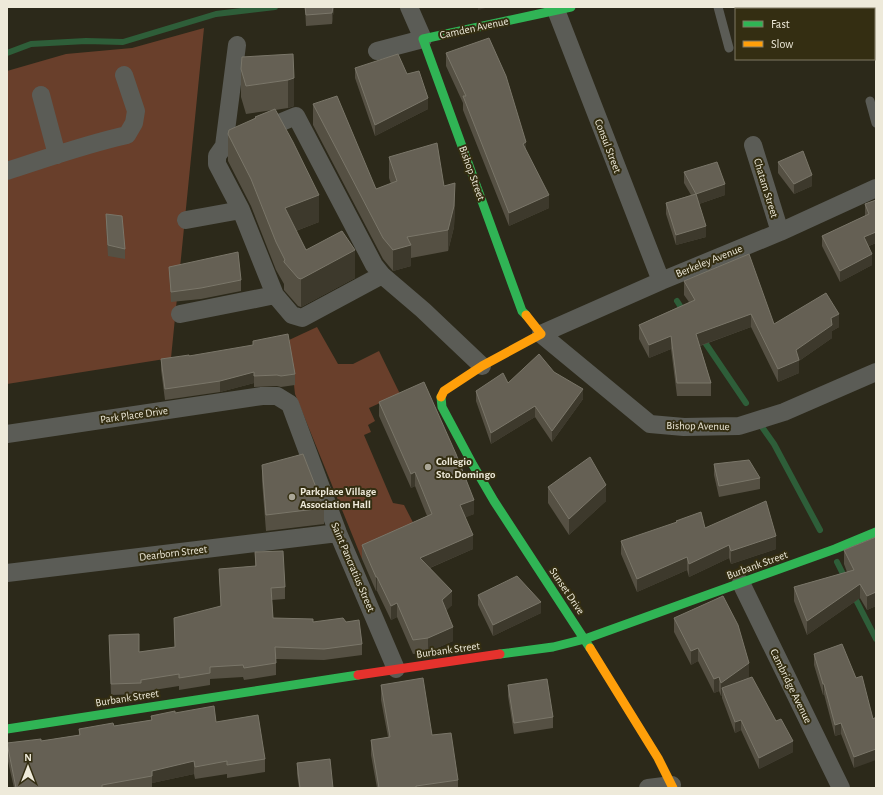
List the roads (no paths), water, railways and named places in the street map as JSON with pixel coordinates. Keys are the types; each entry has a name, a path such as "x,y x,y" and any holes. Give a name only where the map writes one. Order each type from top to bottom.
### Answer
{"street":[{"name":"Bishop Street","path":"409,7 423,39 522,311 541,334"},
{"name":"Camden Avenue","path":"377,51 423,39 563,9"},
{"name":"Consul Street","path":"563,9 661,281"},
{"path":"237,45 224,146 217,156 217,164 241,210 274,295 292,315 302,318 382,275"},
{"path":"7,171 127,135 134,123 136,111 124,75"},
{"path":"41,95 57,155"},
{"path":"224,146 296,116 374,265 382,275 423,310 482,366 541,334"},
{"name":"Chatam Street","path":"753,145 780,232"},
{"name":"Berkeley Avenue","path":"541,334 661,281 780,232 876,188"},
{"path":"186,220 241,210"},
{"path":"180,314 274,295"},
{"name":"Bishop Avenue","path":"541,334 650,424 684,427 739,426 784,412 876,372"},
{"name":"Sunset Drive","path":"482,366 444,391 441,398 442,407 494,501 585,639 658,758 673,786"},
{"name":"Park Place Drive","path":"7,434 262,396"},
{"name":"Saint Pancratius Street","path":"262,396 277,396 290,404 338,533 396,669"},
{"name":"Burbank Street","path":"7,729 396,669 553,647 585,639 835,549 876,532"},
{"name":"Dearborn Street","path":"7,573 338,533"},
{"name":"Cambridge Avenue","path":"742,583 841,788"},
{"path":"648,788 673,786"}],"lane":[{"path":"718,7 729,48"},
{"path":"870,101 876,123"}],"waterway":[{"path":"7,53 31,44 86,41 123,42 216,14 275,7"},
{"path":"677,301 684,312"},
{"path":"702,338 746,403"},
{"path":"762,427 774,444 820,530"},
{"path":"837,562 846,580"},
{"path":"853,594 876,639"}],"place":[{"name":"Collegio Sto. Domingo","path":"428,467"},
{"name":"Parkplace Village Association Hall","path":"292,497"}]}
